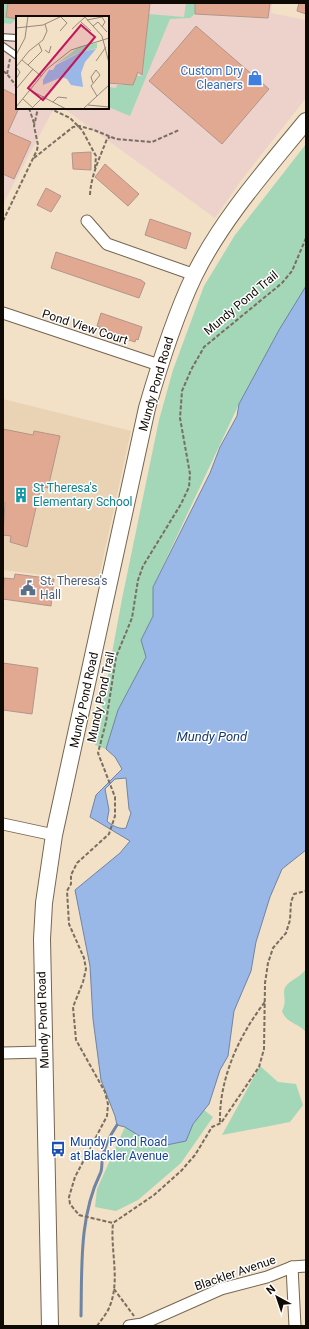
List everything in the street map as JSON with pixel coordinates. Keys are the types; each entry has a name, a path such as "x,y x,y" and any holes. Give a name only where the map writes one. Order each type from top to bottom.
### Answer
{"street":[{"name":"Mundy Pond Road","path":"50,1326 42,939 44,902 54,835 147,408 159,365 178,313 195,275 234,212 306,121"},
{"path":"87,221 107,244 195,275"},
{"name":"Pond View Court","path":"3,314 159,365"},
{"path":"3,824 54,835"},
{"path":"3,1053 44,1052"},
{"name":"Blackler Avenue","path":"130,1326 142,1325 221,1289 267,1277 292,1267 306,1266"},
{"path":"292,1267 295,1326"}],"lane":[{"path":"3,37 16,38"},
{"path":"3,46 16,55"}],"path":[{"path":"7,74 11,52"},
{"path":"3,71 16,86"},
{"path":"3,221 21,181 34,158 38,145 35,137 34,123 29,109"},
{"path":"34,123 38,109"},
{"path":"51,109 70,118 79,126 96,156 96,168"},
{"path":"34,158 65,132 79,126 110,137 155,142 179,130"},
{"path":"102,134 107,139"},
{"path":"90,195 90,185 107,139 110,137"},
{"name":"Mundy Pond Trail","path":"113,1223 79,1215 70,1204 71,1191 75,1177 108,1116 108,1104 105,1092 76,1040 73,1007 83,982 86,969 84,958 69,924 67,891 71,884 71,875 77,863 109,834 114,820 116,802 98,753 106,722 116,657 132,618 138,580 152,549 181,504 189,487 190,474 180,424 182,391 191,370 204,347 220,332 282,283 292,270 306,238"},
{"path":"97,1326 108,1309 113,1296 115,1273 113,1223 154,1195 174,1178 195,1155 212,1127 220,1123 259,1067 264,1049 265,983 273,948 286,932 290,920 291,902 294,894 306,891"},
{"path":"220,1123 220,1107 231,1063 242,1036 265,1002"},
{"path":"113,1288 126,1308 142,1325"}],"shaded area":[{"path":"3,3 272,3 271,13 306,20 306,98 243,178 215,218 64,109 109,109 109,16 16,16 16,109 53,109 3,204"},
{"path":"3,399 131,431 98,582 3,570"}],"green space":[{"path":"4,3 8,3 6,17 16,19 11,24 3,23"},
{"path":"186,3 195,3 195,14 190,18 170,19 130,116 109,107 109,87 116,88 117,85 132,85 136,76 142,76 149,14 184,17"},
{"path":"306,144 306,288 239,404 153,587 153,616 141,640 146,657 118,710 106,749 95,745 122,599 159,420 173,370 204,286 235,235"},
{"path":"306,969 306,1032 289,1021 282,1011 284,1007 285,988"},
{"path":"260,1066 278,1082 296,1084 303,1105 290,1122 222,1135"},
{"path":"204,1110 213,1117 181,1163 138,1200 116,1211 95,1207 97,1189 125,1127 157,1147 186,1141 193,1124"}],"water":[{"name":"Mundy Pond","path":"306,286 306,850 282,869 270,897 256,942 251,971 234,1011 228,1056 220,1070 209,1104 193,1124 186,1141 157,1147 125,1127 117,1125 101,1080 93,1019 90,966 75,890 120,853 130,841 90,817 96,795 122,769 115,757 106,749 118,710 146,657 141,640 153,616 153,587 210,473 220,447 237,416 239,404 279,330","holes":["126,778 129,809 131,813 126,828 116,827 107,821 109,810 105,789 115,779"]}],"building":[{"path":"8,3 150,3 142,75 138,72 133,85 109,83 109,16 16,16 16,19 6,17"},
{"path":"195,3 270,3 268,18 195,14"},
{"path":"299,3 306,3 306,14 297,11"},
{"path":"196,26 269,89 222,144 149,81"},
{"path":"3,89 16,96 16,109 19,109 8,132 31,142 14,179 3,174"},
{"path":"91,152 91,170 73,169 72,153"},
{"path":"105,164 139,194 128,206 95,177"},
{"path":"46,188 61,196 51,212 37,205"},
{"path":"150,219 191,233 186,249 145,235"},
{"path":"56,252 141,280 145,283 139,298 51,268"},
{"path":"101,313 142,327 138,340 136,339 135,342 99,330 100,327 97,326"},
{"name":"St Theresa's Elementary School","path":"3,429 33,435 34,431 60,436 48,488 41,486 27,547 10,542 11,536 3,535 5,503 3,502"},
{"path":"15,574 54,579 51,606 3,599 4,578 14,579"},
{"path":"3,663 38,668 32,714 3,710"}],"waterway":[{"path":"81,1316 83,1243 88,1208 93,1190 101,1172 102,1158 105,1148 117,1125"}],"place":[{"name":"Custom Dry Cleaners","path":"255,78"},
{"name":"St Theresa's Elementary School","path":"21,495"},
{"name":"St. Theresa's Hall","path":"28,588"},
{"name":"Mundy Pond Road at Blackler Avenue","path":"58,1149"}]}
